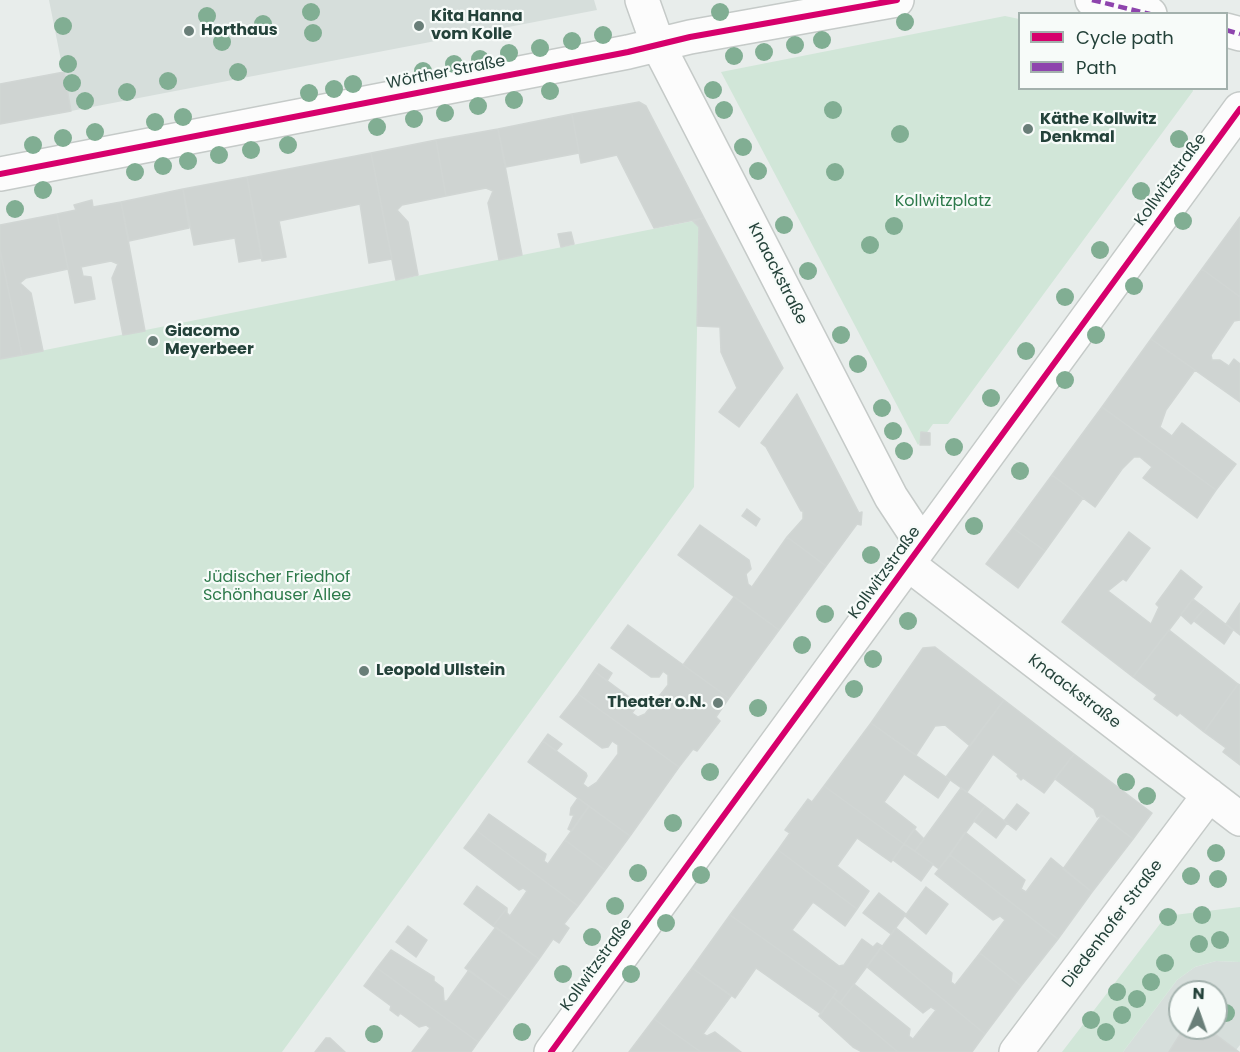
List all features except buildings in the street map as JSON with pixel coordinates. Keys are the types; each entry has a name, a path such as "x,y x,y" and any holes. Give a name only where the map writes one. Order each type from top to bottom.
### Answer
{"street":[{"name":"Knaackstraße","path":"642,0 658,45 896,507 915,554 1240,819"},
{"name":"Wörther Straße","path":"0,174 897,0"},
{"path":"1092,0 1142,12"},
{"name":"Kollwitzstraße","path":"551,1052 1240,109"},
{"name":"Diedenhofer Straße","path":"1016,1052 1209,795"}],"shaded area":[{"name":"Horthaus","path":"49,0 594,0 597,10 71,111"},
{"path":"1216,961 1240,962 1240,1045 1236,1050 1239,1052 1123,1052 1168,992 1168,1040 1228,1040 1228,980 1177,980 1195,967"}],"green space":[{"name":"Kollwitzplatz","path":"1005,16 1018,19 1018,90 1193,91 948,424 933,424 918,445 721,72"},
{"name":"Jüdischer Friedhof Schönhauser Allee","path":"693,221 699,227 694,487 282,1052 0,1052 0,359"},
{"path":"1240,907 1240,962 1216,961 1195,967 1177,980 1168,980 1168,992 1123,1052 1062,1052 1166,916"}],"marked path":[{"path":"1092,0 1142,12"},
{"path":"1228,31 1240,34"}],"cycle path":[{"path":"0,174 628,52 690,37 897,0"},
{"path":"551,1052 1240,109"}],"place":[{"name":"Kita Hanna vom Kolle","path":"419,26"},
{"name":"Horthaus","path":"189,31"},
{"name":"Käthe Kollwitz Denkmal","path":"1028,129"},
{"name":"Giacomo Meyerbeer","path":"153,341"},
{"name":"Leopold Ullstein","path":"364,671"},
{"name":"Theater o.N.","path":"718,703"}]}
